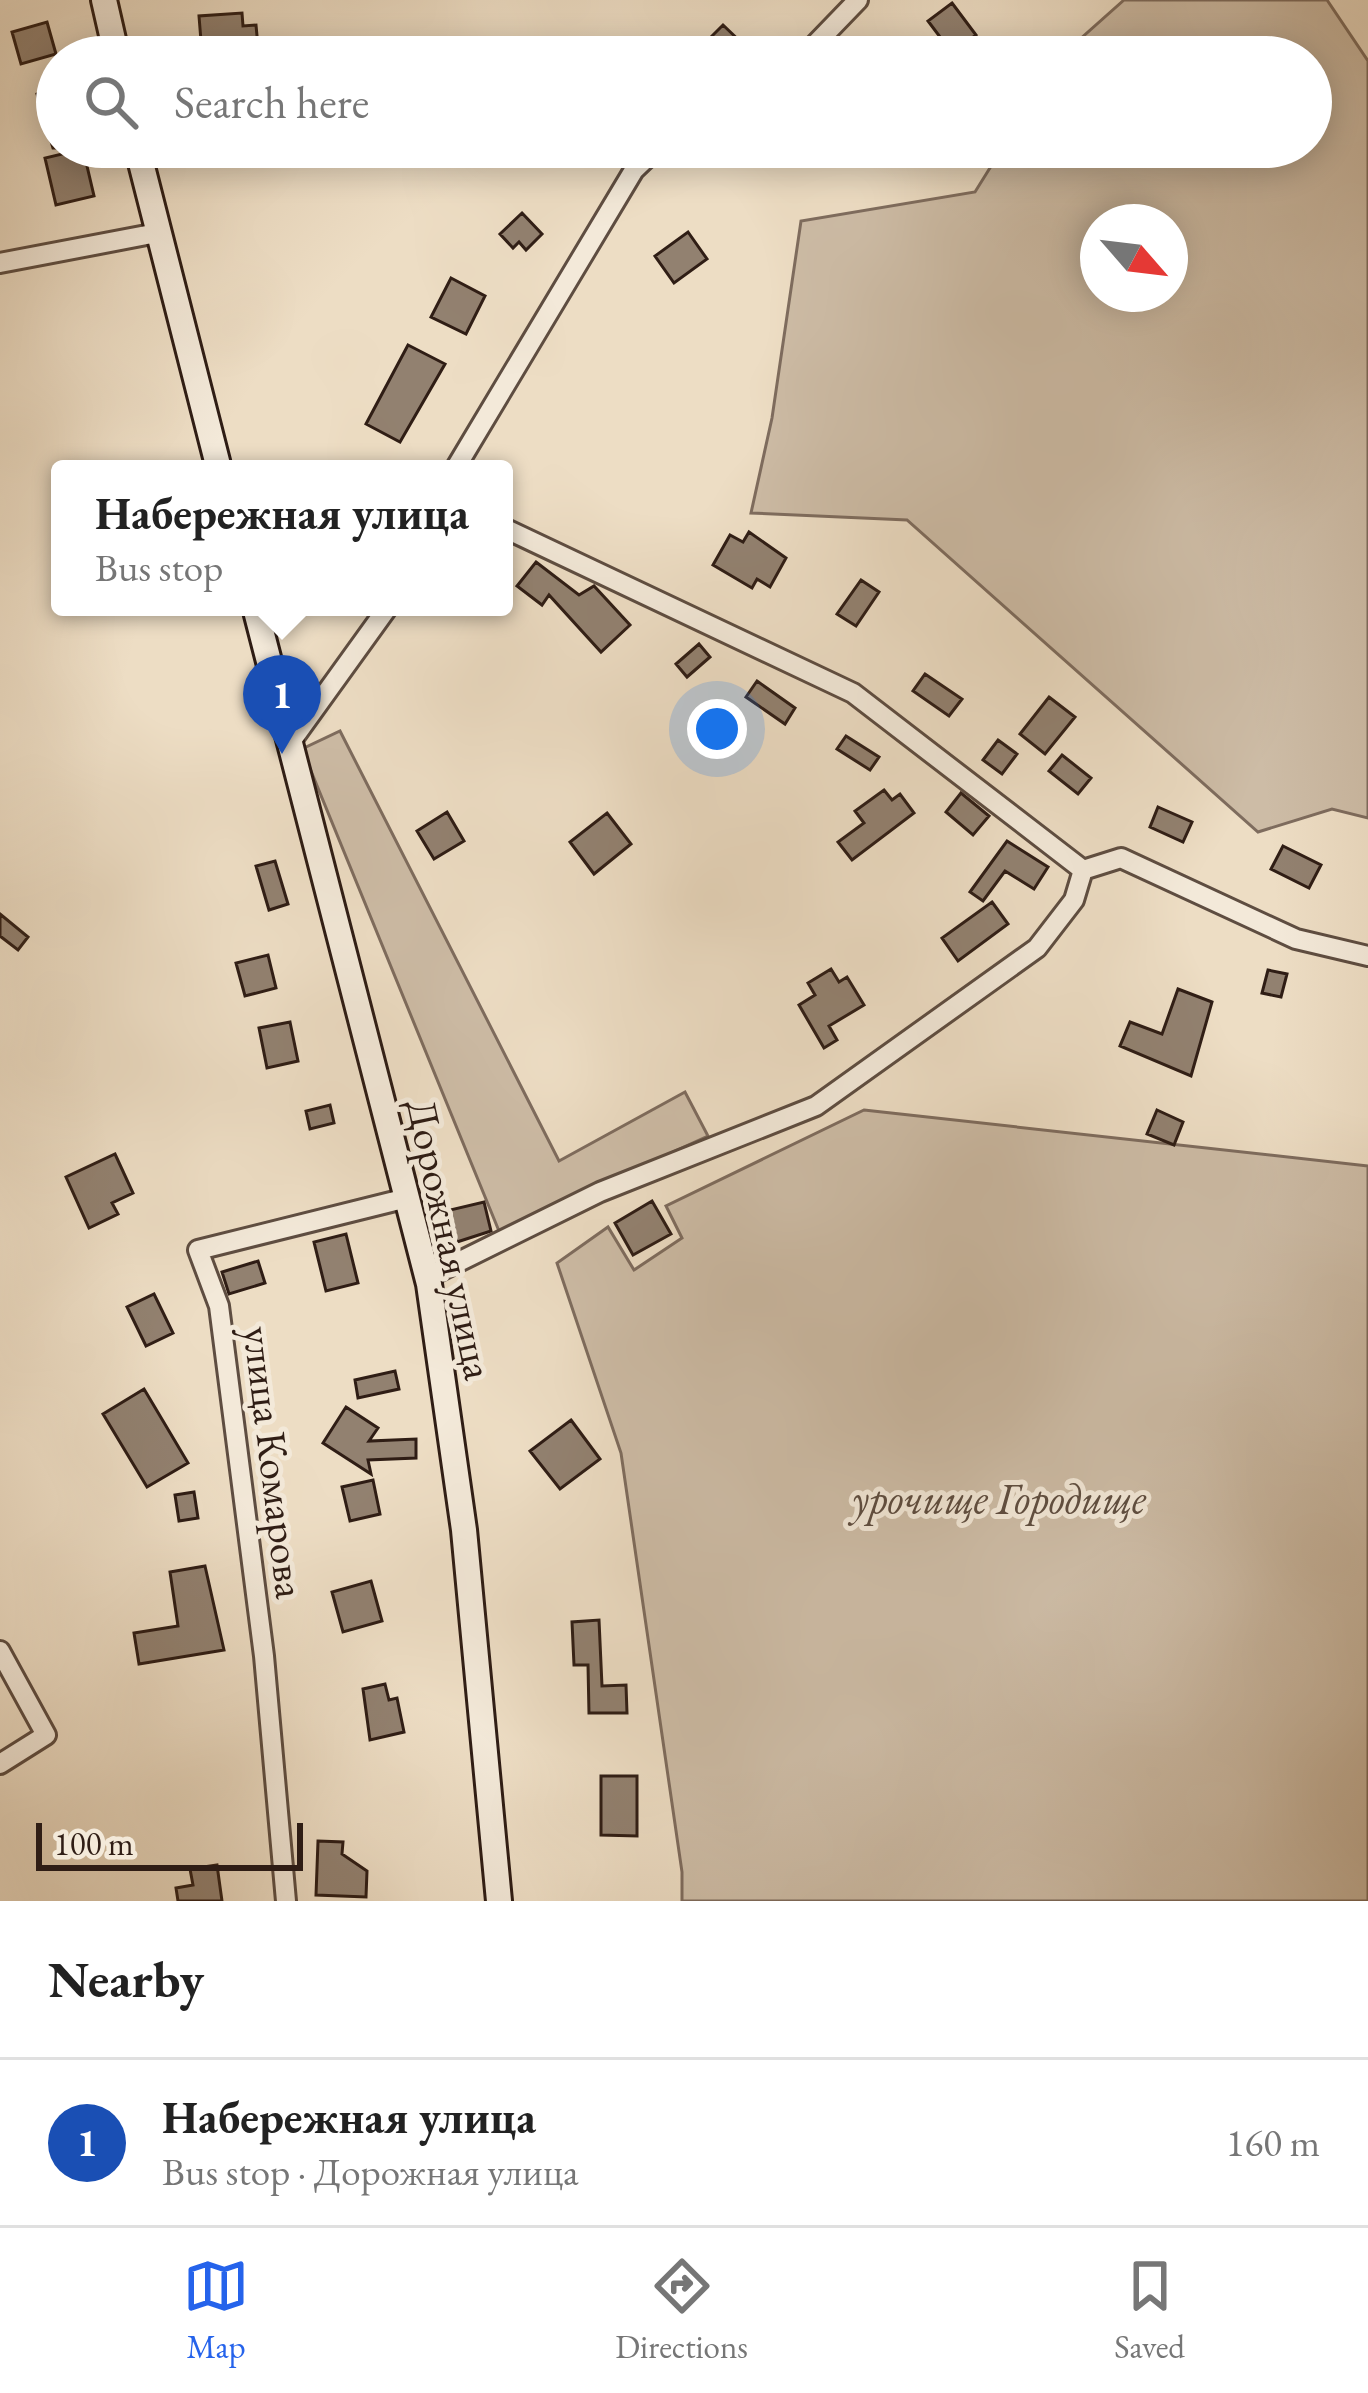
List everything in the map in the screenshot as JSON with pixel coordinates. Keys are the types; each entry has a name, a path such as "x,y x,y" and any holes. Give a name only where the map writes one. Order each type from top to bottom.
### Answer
{"street":[{"path":"104,0 112,36"},
{"path":"823,36 858,0"},
{"path":"142,168 217,460"},
{"path":"459,460 636,168"},
{"path":"0,263 157,233"},
{"path":"513,530 853,692 1083,870"},
{"name":"Дорожная улица","path":"257,616 428,1276 464,1530 499,1901"},
{"path":"290,743 382,616"},
{"path":"1083,870 1121,858 1296,939 1368,956"},
{"path":"428,1276 600,1192 816,1106 1037,948 1073,900 1083,870"},
{"name":"улица Комарова","path":"286,1901 264,1656 219,1306 198,1250 406,1198"},
{"path":"0,1651 46,1735 0,1763"}],"green space":[{"path":"1124,0 1327,0 1368,61 1368,818 1332,809 1258,832 907,520 751,513 772,418 801,221 975,192 990,168 1332,168 1332,36 1084,36"},
{"path":"340,731 559,1161 685,1092 708,1136 499,1231 302,749"},
{"name":"урочище Городище","path":"864,1110 1368,1166 1368,1901 682,1901 682,1872 621,1453 557,1263 608,1227 634,1270 682,1238 666,1206"}],"building":[{"path":"952,3 976,35 939,36 928,21"},
{"path":"242,13 243,26 256,25 257,36 201,36 199,16"},
{"path":"47,22 51,36 36,36 36,60 21,64 12,32"},
{"path":"723,25 734,36 712,36"},
{"path":"47,168 87,168 94,196 56,205"},
{"path":"522,213 542,234 526,250 519,242 513,248 500,234"},
{"path":"688,232 707,259 674,283 655,256"},
{"path":"451,278 485,296 466,334 431,317"},
{"path":"408,345 445,364 400,442 366,424"},
{"path":"749,532 786,558 770,587 757,579 752,588 713,565 730,535 743,542"},
{"path":"536,562 579,595 594,586 630,625 601,652 549,595 542,605 517,586"},
{"path":"861,580 879,592 856,626 837,614"},
{"path":"699,644 710,657 687,677 676,664"},
{"path":"925,674 962,699 949,716 913,691"},
{"path":"757,681 795,708 785,724 746,697"},
{"path":"1049,697 1075,717 1045,754 1020,734"},
{"path":"846,736 879,757 870,770 837,749"},
{"path":"998,740 1017,754 1002,774 983,760"},
{"path":"1062,755 1091,778 1078,794 1049,771"},
{"path":"884,790 892,800 900,794 914,813 852,860 838,842 864,823 855,811"},
{"path":"961,793 989,816 973,835 946,812"},
{"path":"1158,807 1192,822 1183,842 1150,827"},
{"path":"447,812 464,841 434,859 417,831"},
{"path":"607,813 631,844 594,874 570,842"},
{"path":"1007,841 1048,867 1034,889 1005,871 983,901 970,892"},
{"path":"1283,846 1321,865 1309,888 1271,869"},
{"path":"275,861 288,904 269,910 256,866"},
{"path":"992,902 1008,924 958,961 942,938"},
{"path":"0,914 28,937 18,950 0,936"},
{"path":"268,955 276,988 245,996 236,963"},
{"path":"831,969 839,982 847,977 864,1005 829,1026 837,1040 824,1048 799,1005 815,995 808,983"},
{"path":"1268,970 1287,974 1281,997 1262,993"},
{"path":"1178,989 1212,1002 1191,1076 1120,1046 1130,1022 1162,1034"},
{"path":"290,1022 298,1061 267,1068 259,1028"},
{"path":"330,1105 334,1123 310,1129 306,1111"},
{"path":"1157,1110 1183,1122 1174,1145 1147,1134"},
{"path":"115,1154 133,1193 112,1203 118,1214 89,1228 66,1177"},
{"path":"652,1201 671,1234 633,1255 615,1223"},
{"path":"484,1202 491,1231 457,1242 450,1210"},
{"path":"346,1234 358,1283 326,1291 314,1242"},
{"path":"258,1261 265,1283 229,1294 222,1272"},
{"path":"154,1294 173,1333 146,1346 127,1307"},
{"path":"395,1371 399,1389 358,1398 355,1380"},
{"path":"144,1389 188,1463 147,1487 103,1414"},
{"path":"346,1407 378,1428 369,1441 416,1439 416,1458 368,1460 371,1474 323,1443"},
{"path":"571,1420 600,1459 560,1489 530,1451"},
{"path":"373,1480 380,1514 350,1521 342,1487"},
{"path":"194,1492 198,1518 179,1521 175,1495"},
{"path":"205,1566 224,1650 139,1664 134,1633 178,1626 170,1572"},
{"path":"371,1581 382,1621 343,1632 332,1592"},
{"path":"599,1620 602,1686 626,1685 627,1713 589,1713 588,1665 574,1665 572,1622"},
{"path":"385,1684 389,1700 397,1698 404,1732 370,1740 363,1689"},
{"path":"601,1776 637,1776 637,1836 601,1835"},
{"path":"318,1841 343,1842 342,1854 367,1871 366,1897 316,1895"},
{"path":"217,1865 222,1901 178,1901 176,1888 193,1885 190,1869"}],"place":[{"name":"Набережная улица","path":"282,754"}]}
